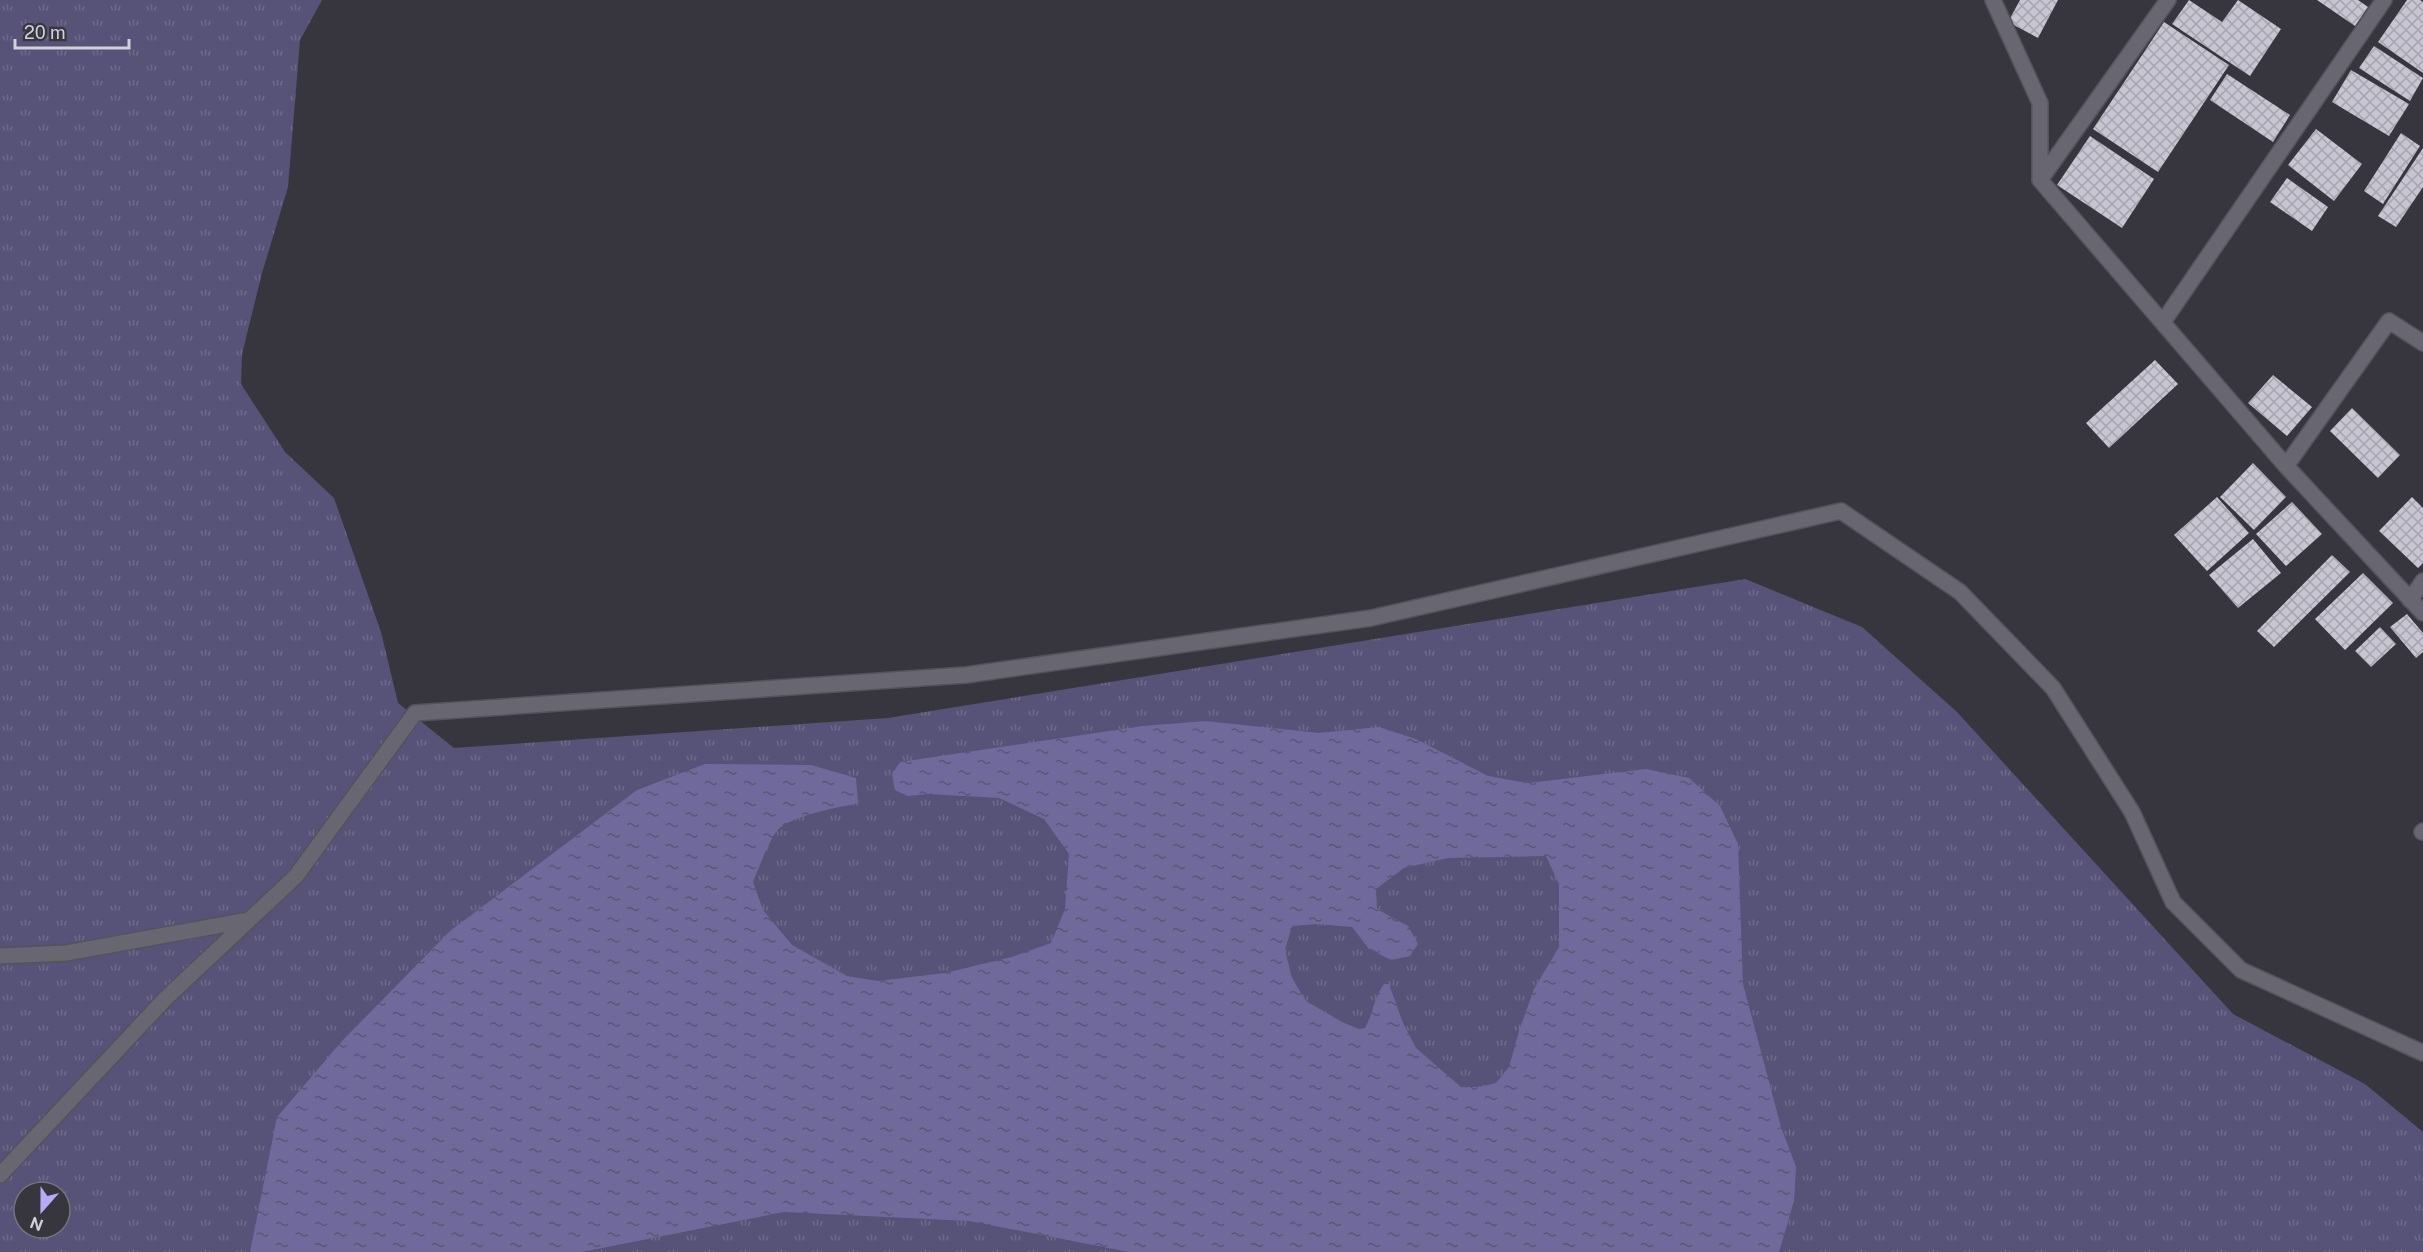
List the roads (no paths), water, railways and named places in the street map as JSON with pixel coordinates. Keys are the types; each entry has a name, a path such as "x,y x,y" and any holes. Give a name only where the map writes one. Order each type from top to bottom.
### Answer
{"street":[{"path":"1993,0 2040,103 2040,180 2286,466 2423,613"},
{"path":"2040,180 2168,0"},
{"path":"2163,322 2384,0"},
{"path":"2286,466 2388,321 2423,342"},
{"path":"0,1175 166,998 296,876 415,713 966,675 1371,618 1841,511 1960,592 2053,688 2132,812 2173,902 2241,970 2423,1053"},
{"path":"2410,600 2423,581"},
{"path":"0,956 66,953 250,920"}],"water":[{"path":"1205,721 1319,733 1379,727 1416,739 1488,776 1528,783 1646,769 1689,778 1720,806 1738,844 1743,984 1781,1127 1796,1167 1794,1201 1779,1252 1129,1252 969,1221 784,1212 582,1252 250,1252 277,1117 342,1041 450,931 637,790 705,764 811,765 856,778 858,803 807,815 789,822 777,831 753,882 763,910 792,945 847,976 878,981 945,973 1012,957 1051,943 1065,909 1069,854 1044,819 999,798 928,794 908,796 895,790 892,774 900,762 1143,726","holes":["1546,856 1559,884 1559,947 1534,989 1509,1067 1496,1083 1479,1087 1461,1087 1416,1048 1403,1023 1389,984 1384,984 1381,989 1365,1028 1359,1029 1306,1001 1292,978 1285,950 1292,926 1318,924 1352,927 1369,949 1391,960 1410,956 1418,944 1408,926 1377,909 1376,889 1404,868 1448,858"]}]}
